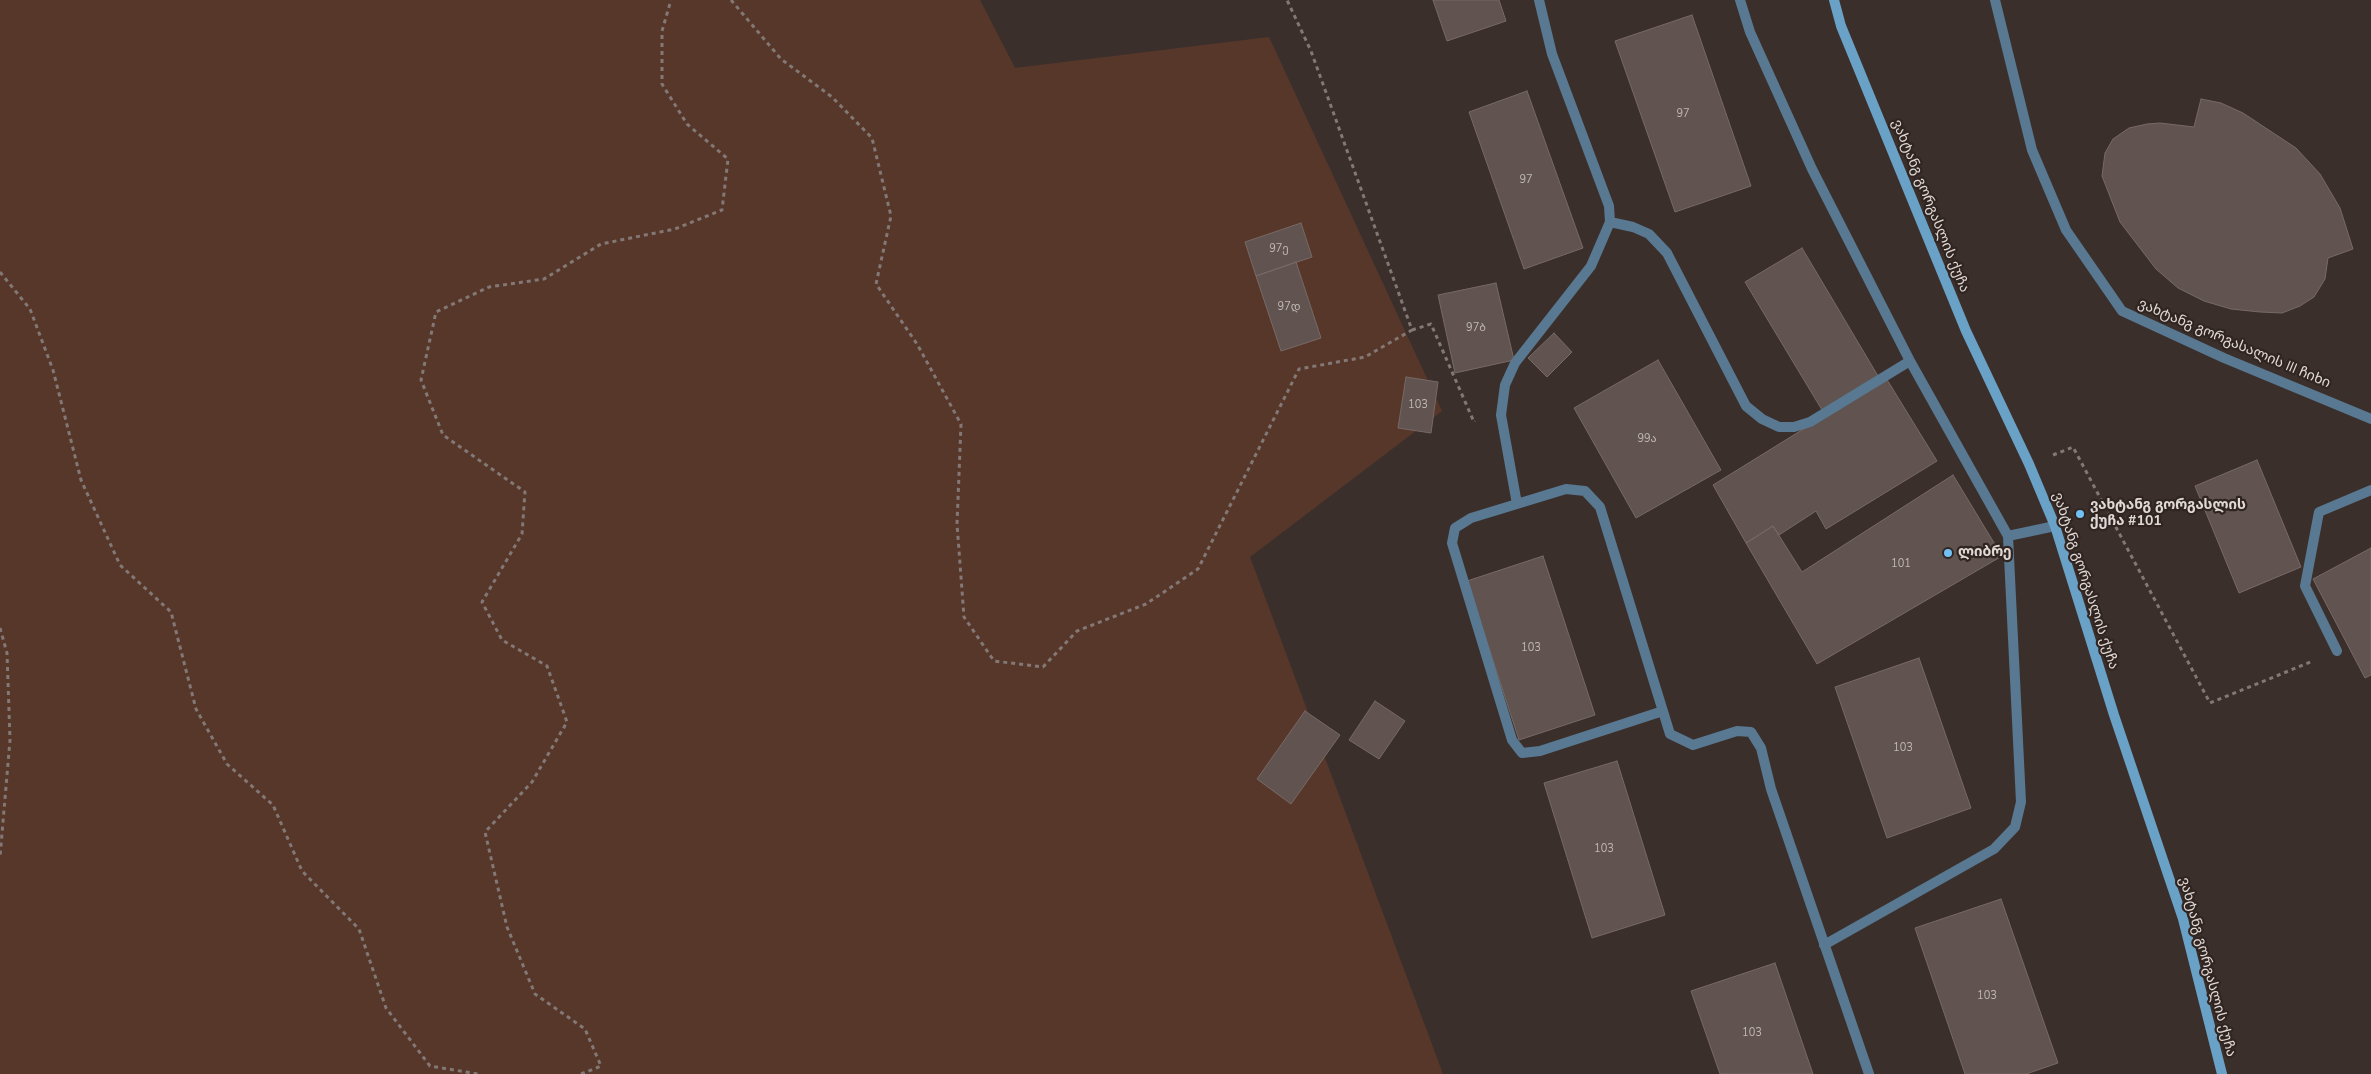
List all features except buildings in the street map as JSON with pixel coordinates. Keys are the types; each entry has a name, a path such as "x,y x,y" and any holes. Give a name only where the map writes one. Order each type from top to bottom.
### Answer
{"street":[{"path":"1517,504 1501,415 1505,386 1515,363 1591,266 1610,222 1609,206 1552,54 1539,0"},
{"path":"1740,0 1750,32 1812,169 1910,361 2008,536 2021,802 2015,827 1994,849 1824,945"},
{"name":"ვახტანგ გორგასლის ქუჩა","path":"1834,0 1841,26 1966,331 2029,464 2055,526 2114,715 2183,920 2222,1074"},
{"name":"ვახტანგ გორგასალის III ჩიხი","path":"1995,0 2032,150 2066,230 2122,311 2224,358 2371,419"},
{"path":"1610,222 1633,227 1649,234 1667,253 1746,406 1762,419 1779,427 1794,428 1810,422 1910,361"},
{"path":"1663,711 1540,751 1522,753 1512,740 1452,543 1455,528 1471,518 1566,489 1585,491 1600,507 1663,711 1670,734 1693,744 1737,731 1751,732 1761,748 1771,790 1869,1074"},
{"path":"2337,651 2305,586 2319,512 2371,490"},
{"path":"2008,536 2055,526"}],"path":[{"path":"601,1066 585,1029 535,994 506,927 485,832 532,782 568,722 547,666 502,640 482,602 522,534 524,492 444,435 421,380 436,312 489,287 544,279 602,244 675,229 722,210 728,159 687,124 662,84 662,31 671,0"},
{"path":"731,0 781,59 832,97 872,138 891,216 876,284 917,344 961,424 957,524 964,617 994,661 1043,667 1076,631 1146,604 1198,569 1299,369 1366,357 1412,330 1431,324 1474,422 1505,386"},
{"path":"1287,0 1311,51 1412,330"},
{"path":"0,272 30,309 53,370 85,488 120,565 171,612 196,709 227,764 273,805 302,871 359,929 386,1008 430,1066 478,1074"},
{"path":"2029,464 2073,447 2210,703 2337,651"},
{"path":"0,628 7,653 10,740 0,857"},
{"path":"581,1074 601,1066"},
{"path":"591,1074 601,1066"}],"shaded area":[{"path":"0,0 980,0 1015,68 1269,37 1442,411 1250,557 1443,1074 0,1074"}],"place":[{"name":"ვახტანგ გორგასლის ქუჩა #101","path":"2080,514"},
{"name":"ლიბრე","path":"1948,553"}]}
